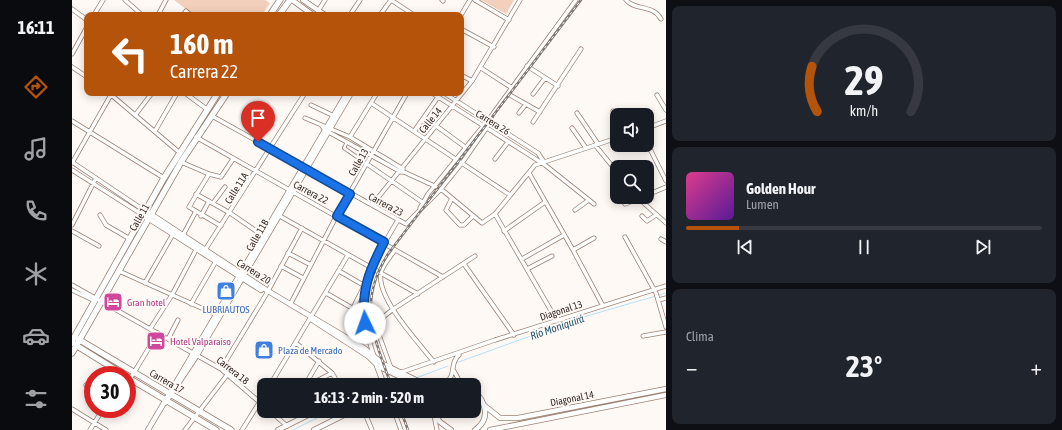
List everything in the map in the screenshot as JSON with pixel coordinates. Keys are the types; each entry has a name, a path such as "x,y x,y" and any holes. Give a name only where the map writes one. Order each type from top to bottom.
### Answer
{"main road":[{"path":"272,12 280,0"},
{"path":"281,12 291,0"},
{"name":"Calle 11","path":"100,301 130,239 181,162 216,96"},
{"name":"Calle 11","path":"72,353 74,340 119,271 164,178 180,153 212,116 225,96"},
{"name":"Carrera 17","path":"74,340 114,366"},
{"name":"Carrera 17","path":"136,379 170,394 231,430"},
{"name":"Carrera 17","path":"136,380 166,401 216,430"}],"street":[{"path":"96,12 103,0"},
{"path":"124,0 138,12"},
{"path":"160,12 166,0"},
{"path":"291,0 309,12"},
{"path":"303,0 318,11 325,0"},
{"path":"352,12 360,0"},
{"path":"382,12 391,0 409,12"},
{"path":"463,12 470,0"},
{"path":"475,0 509,20"},
{"name":"Calle 14","path":"464,91 494,47 520,0"},
{"path":"420,208 422,202 434,186 508,94 576,0"},
{"path":"626,0 630,3 654,10 661,19"},
{"path":"72,9 84,18"},
{"path":"464,31 494,47"},
{"path":"72,54 84,32"},
{"path":"534,122 582,49"},
{"path":"527,66 558,86"},
{"path":"72,73 73,68 84,75"},
{"path":"481,68 512,88"},
{"path":"464,77 472,81"},
{"path":"532,94 545,78"},
{"path":"508,94 540,112"},
{"path":"657,95 666,110"},
{"path":"72,163 91,132 110,96"},
{"path":"114,96 180,153"},
{"path":"136,114 150,96"},
{"path":"155,131 175,96"},
{"path":"189,96 208,110"},
{"name":"Calle 11A","path":"205,250 230,213 269,148 303,96"},
{"name":"Calle 11B","path":"148,430 218,316 346,96"},
{"name":"Calle 11B","path":"327,128 349,96"},
{"path":"350,137 375,96"},
{"name":"Calle 13","path":"291,303 337,216 405,96"},
{"name":"Carrera 26","path":"448,96 538,153 541,162"},
{"name":"Calle 14","path":"372,206 391,181 402,170 435,125 460,96"},
{"path":"415,130 438,97"},
{"name":"Carrera 26","path":"438,97 486,129 541,162 594,204"},
{"path":"371,103 415,130 510,195"},
{"path":"519,113 526,104"},
{"path":"311,105 334,116"},
{"path":"577,114 610,163"},
{"path":"420,208 441,189 462,163 490,123 492,115"},
{"name":"Carrera 23","path":"212,116 406,224 420,208"},
{"path":"305,118 350,137 402,170"},
{"path":"654,125 666,120"},
{"path":"72,121 164,178"},
{"path":"435,125 465,147"},
{"path":"327,128 371,155 441,189 482,223 488,221 495,214 535,165 610,140"},
{"path":"572,128 586,148"},
{"name":"Carrera 22","path":"194,136 255,172 384,242 442,277"},
{"path":"348,142 344,148 422,202"},
{"path":"495,159 508,142"},
{"path":"652,152 666,181"},
{"path":"181,162 217,177 223,176 233,159"},
{"name":"Carrera 20","path":"72,163 96,178 173,234 267,292 364,348 391,368 409,378"},
{"name":"Carrera 20","path":"72,170 183,235 241,276"},
{"path":"529,173 603,306"},
{"path":"209,174 189,208 195,213 221,226"},
{"path":"72,225 96,178"},
{"path":"213,203 225,187"},
{"path":"654,192 666,187"},
{"path":"196,194 230,213 262,235"},
{"path":"452,198 446,209 446,213 460,225 464,225 473,216"},
{"path":"575,210 589,200"},
{"path":"201,216 209,201"},
{"path":"504,231 545,202"},
{"path":"644,204 666,223"},
{"path":"183,235 195,213"},
{"path":"278,214 418,294"},
{"name":"Calle 11B","path":"241,276 262,235 278,214"},
{"path":"495,214 557,320"},
{"path":"100,215 106,225 130,239"},
{"path":"642,216 647,221 656,215"},
{"path":"353,308 364,286 371,267 398,220"},
{"path":"221,369 267,292 302,228"},
{"path":"72,231 99,246"},
{"path":"145,283 173,234"},
{"path":"522,259 564,235"},
{"path":"625,237 655,292 666,327"},
{"path":"573,250 594,238"},
{"path":"661,239 666,242"},
{"path":"150,329 172,294 197,248"},
{"path":"395,250 381,272 381,282 392,310 434,362"},
{"path":"288,253 311,265"},
{"path":"274,378 348,255"},
{"path":"366,331 392,310 475,256"},
{"path":"527,269 552,256"},
{"path":"192,304 216,261"},
{"path":"464,264 514,335"},
{"path":"281,266 303,278"},
{"path":"119,271 218,316"},
{"path":"339,271 364,286"},
{"name":"Carrera 18","path":"72,285 221,369 257,400"},
{"path":"364,286 364,315 366,331 382,378"},
{"name":"Diagonal 13","path":"405,375 434,362 557,320 655,292 666,286"},
{"name":"Carrera 18","path":"72,290 100,301"},
{"name":"Carrera 20","path":"267,292 291,303 368,356 378,366 405,375"},
{"path":"326,293 364,315"},
{"path":"658,299 666,298"},
{"path":"168,339 178,320"},
{"path":"375,324 391,368"},
{"path":"643,336 666,332"},
{"path":"134,366 158,333"},
{"path":"364,348 369,341"},
{"path":"296,343 319,361 332,373 335,378"},
{"path":"451,378 454,361 462,353"},
{"path":"309,378 319,361"},
{"path":"453,368 457,378"},
{"path":"322,378 332,373"},
{"path":"185,430 227,375"},
{"name":"Diagonal 14","path":"481,401 485,406 500,418 518,418 666,389"},
{"name":"Diagonal 14","path":"490,430 666,395"},
{"path":"475,430 484,420 485,406"},
{"path":"242,430 257,407"},
{"path":"72,409 106,430"},
{"path":"90,430 97,418"},
{"path":"278,418 287,426"},
{"path":"278,430 302,418"},
{"path":"314,430 338,418"},
{"path":"367,418 372,430"},
{"path":"397,418 401,430"},
{"path":"434,418 437,430"},
{"path":"437,418 451,430"}],"shaded area":[{"path":"174,0 265,0 270,3 264,12 190,12"},
{"path":"481,0 514,0 506,14"}],"waterway":[{"name":"Río Moniquirá","path":"659,295 666,293"},
{"name":"Río Moniquirá","path":"456,363 580,318 656,296"},
{"path":"416,378 448,366"},
{"path":"293,430 317,418"}],"railway":[{"path":"389,378 374,335 371,304 373,288 388,254 581,0"},
{"path":"404,418 408,430"}],"place":[{"name":"LUBRIAUTOS","path":"226,291"},
{"name":"Gran hotel","path":"113,302"},
{"name":"Hotel Valparaiso","path":"156,341"},
{"name":"Plaza de Mercado","path":"264,350"}],"route":[{"path":"258,142 350,194 337,216 384,242 371,267 365,286 365,323"}]}
